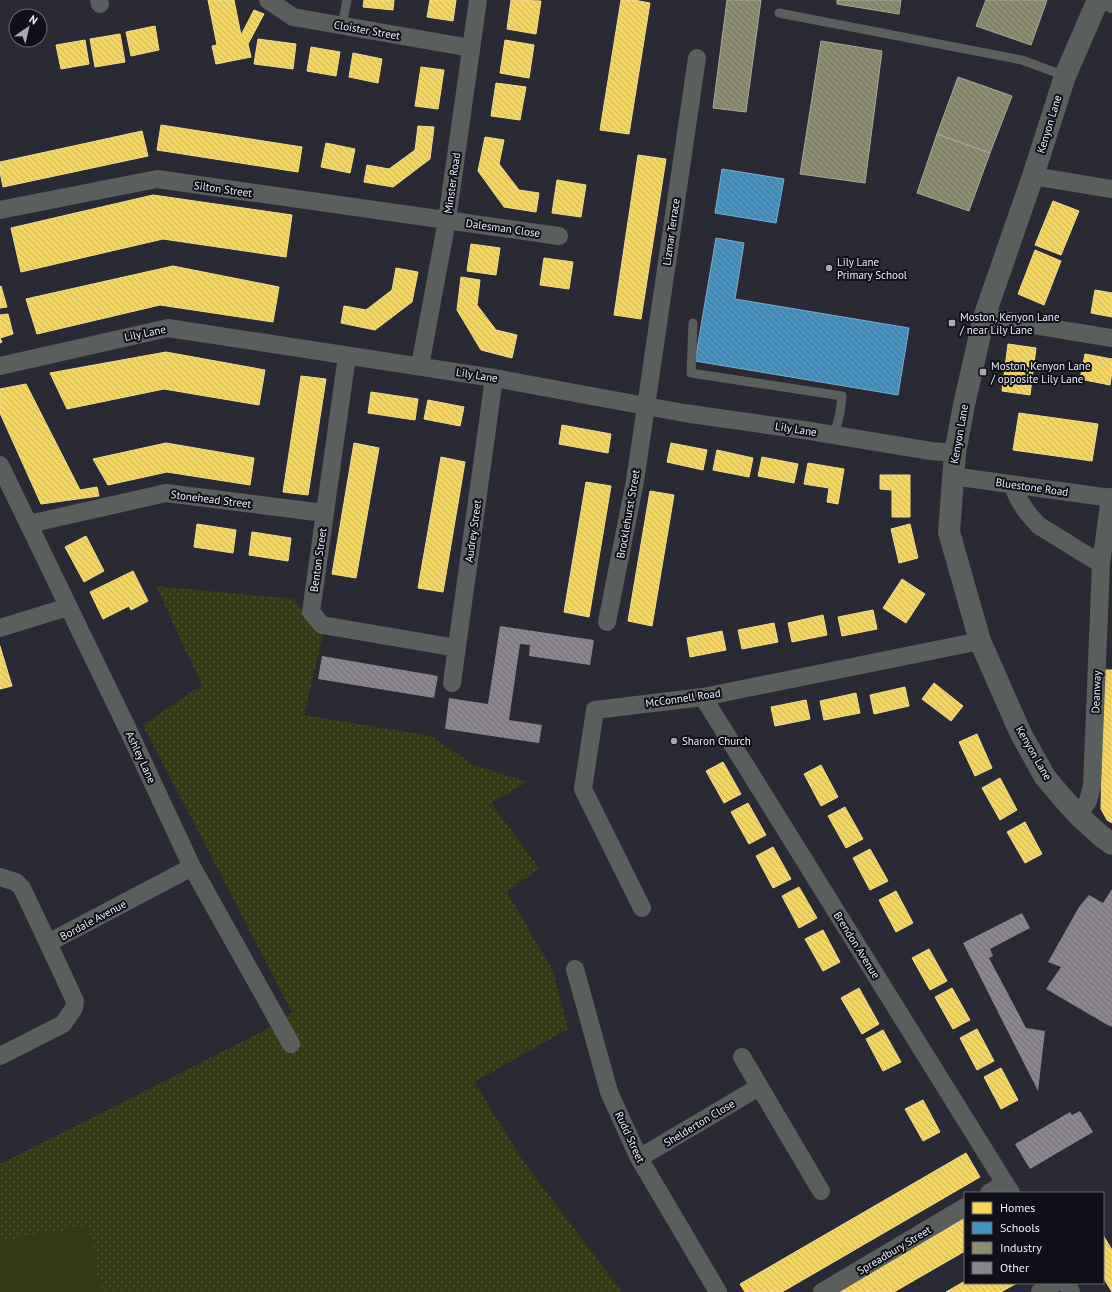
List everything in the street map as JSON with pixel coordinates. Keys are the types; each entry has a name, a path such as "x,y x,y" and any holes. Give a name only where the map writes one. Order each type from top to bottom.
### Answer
{"street":[{"name":"Cloister Street","path":"268,0 293,17 471,48"},
{"name":"Minster Road","path":"420,366 447,220 478,0"},
{"name":"Kenyon Lane","path":"1098,0 1065,76 1033,176 984,317 964,405 955,453 952,476 949,532 980,641 1021,734 1046,777 1078,815 1112,844"},
{"path":"1106,0 1112,4"},
{"name":"Lizmar Terrace","path":"646,406 697,58"},
{"path":"1033,176 1112,189"},
{"name":"Silton Street","path":"0,210 157,180 447,220"},
{"name":"Dalesman Close","path":"447,220 559,236"},
{"path":"984,317 1112,338"},
{"name":"Lily Lane","path":"0,366 168,328 494,378 646,406 931,451 955,453"},
{"name":"Benton Street","path":"348,356 324,513 311,612 322,625 457,648"},
{"name":"Audrey Street","path":"452,683 494,378"},
{"name":"Brocklehurst Street","path":"607,622 634,481 646,406"},
{"name":"Ashley Lane","path":"0,465 6,493 29,524 192,867 291,1044"},
{"name":"Bluestone Road","path":"952,476 1111,498"},
{"path":"1012,485 1026,511 1038,525 1101,564"},
{"name":"Stonehead Street","path":"29,524 166,493 324,513"},
{"name":"Deanway","path":"1078,815 1088,801 1092,786 1101,564 1111,498"},
{"path":"0,628 68,606"},
{"name":"McConnell Road","path":"642,908 583,789 595,710 703,697 980,641"},
{"name":"Brendon Avenue","path":"703,697 1008,1188"},
{"name":"Bordale Avenue","path":"0,877 16,882 22,888 48,943 192,867"},
{"path":"0,1056 63,1024 74,1008 75,1001 48,943"},
{"name":"Rudd Street","path":"575,969 610,1092 639,1158 718,1292"},
{"path":"742,1057 821,1191"},
{"name":"Shelderton Close","path":"639,1158 759,1087"},
{"path":"993,1192 1008,1188"},
{"name":"Spreadbury Street","path":"822,1292 964,1208"},
{"path":"1040,1292 1054,1284"}],"lane":[{"path":"342,26 347,0"},
{"path":"779,13 1022,60 1065,76"},
{"path":"693,323 691,373 842,396 840,413 834,435"}],"green space":[{"path":"156,586 293,599 323,635 304,715 431,736 474,765 527,782 491,803 539,868 507,892 553,971 568,1029 474,1082 523,1161 622,1292 0,1292 0,1164 258,1034 292,1012 143,725 202,685"},
{"path":"89,1226 101,1292 0,1292 0,1241"}],"building: Homes":[{"path":"208,0 234,0 241,35 254,10 264,14 248,44 251,57 216,64 212,46 217,45"},
{"path":"364,0 394,0 393,10 363,7"},
{"path":"430,0 456,0 453,21 427,17"},
{"path":"511,0 541,1 536,34 507,29"},
{"path":"621,0 634,0 650,3 629,134 600,130"},
{"path":"155,26 159,50 131,56 126,32"},
{"path":"120,34 125,62 95,67 90,39"},
{"path":"258,39 296,44 293,69 254,64"},
{"path":"85,40 89,64 61,69 56,45"},
{"path":"505,40 534,45 529,78 500,73"},
{"path":"311,47 340,52 336,76 307,71"},
{"path":"353,53 382,59 378,83 349,77"},
{"path":"421,67 444,70 438,109 415,106"},
{"path":"496,83 526,87 520,120 491,116"},
{"path":"161,125 302,147 298,172 157,150"},
{"path":"418,126 434,127 430,159 393,187 364,182 367,165 389,169 415,150"},
{"path":"142,131 148,156 3,187 0,162"},
{"path":"485,137 504,140 499,164 519,190 539,193 536,212 504,207 478,171"},
{"path":"326,143 355,149 350,173 321,167"},
{"path":"638,155 666,159 641,319 614,315"},
{"path":"557,180 586,185 581,217 552,213"},
{"path":"153,195 292,215 286,257 163,239 21,272 11,228"},
{"path":"1053,201 1079,211 1061,255 1035,245"},
{"path":"471,244 500,248 496,275 467,271"},
{"path":"1035,250 1061,261 1044,305 1018,294"},
{"path":"544,258 573,262 569,289 540,285"},
{"path":"173,266 279,287 273,322 160,305 37,334 26,299"},
{"path":"396,268 418,272 412,302 375,330 341,323 344,306 366,310 392,290"},
{"path":"461,277 480,280 477,305 496,330 517,335 512,358 481,350 457,310"},
{"path":"1,286 7,307 0,308 0,287"},
{"path":"1095,290 1112,293 1112,317 1091,313"},
{"path":"8,314 13,334 0,338 0,315"},
{"path":"1008,344 1036,348 1030,395 1002,391"},
{"path":"166,352 265,370 259,405 164,389 67,409 50,373"},
{"path":"1085,354 1112,359 1110,385 1080,379"},
{"path":"301,376 326,379 308,495 283,492"},
{"path":"26,384 80,490 97,487 99,496 41,504 0,413 0,389"},
{"path":"371,392 418,399 415,420 368,413"},
{"path":"428,400 464,407 460,426 424,419"},
{"path":"1019,413 1098,424 1092,461 1013,450"},
{"path":"562,425 611,434 608,453 559,444"},
{"path":"166,443 254,458 250,485 167,472 108,485 93,459"},
{"path":"354,443 379,448 356,578 332,574"},
{"path":"671,443 707,450 703,470 667,462"},
{"path":"717,450 753,458 749,477 713,470"},
{"path":"441,457 465,462 443,592 418,588"},
{"path":"762,457 798,464 794,483 758,476"},
{"path":"808,463 844,469 838,504 827,502 829,488 804,484"},
{"path":"880,475 910,475 910,517 892,517 892,490 880,489"},
{"path":"586,482 611,486 589,617 564,612"},
{"path":"650,491 674,495 652,626 628,621"},
{"path":"197,524 236,530 233,553 194,547"},
{"path":"910,524 918,558 899,563 891,529"},
{"path":"252,532 291,538 288,561 249,555"},
{"path":"86,536 104,571 84,582 65,547"},
{"path":"133,571 148,601 131,610 129,606 103,619 90,592"},
{"path":"902,579 925,594 906,623 883,608"},
{"path":"873,610 877,629 842,636 838,617"},
{"path":"823,615 827,635 792,642 788,623"},
{"path":"774,623 778,642 742,649 738,630"},
{"path":"722,631 726,650 690,657 687,638"},
{"path":"0,646 12,686 0,689"},
{"path":"1104,670 1112,670 1112,823 1107,820 1101,809"},
{"path":"934,683 963,706 951,721 922,699"},
{"path":"905,687 909,706 874,714 870,695"},
{"path":"856,693 860,713 824,720 820,701"},
{"path":"806,700 810,719 775,726 771,707"},
{"path":"977,734 992,768 975,776 959,742"},
{"path":"723,762 741,794 724,803 706,771"},
{"path":"821,765 838,797 821,806 804,774"},
{"path":"1000,778 1017,810 1000,820 982,788"},
{"path":"748,803 766,835 749,844 731,812"},
{"path":"845,807 863,839 846,848 828,816"},
{"path":"1025,822 1042,854 1025,863 1007,832"},
{"path":"773,847 791,879 773,888 756,856"},
{"path":"870,849 888,881 870,890 853,858"},
{"path":"799,887 817,918 799,928 782,896"},
{"path":"896,891 913,923 896,932 879,900"},
{"path":"823,930 840,962 823,971 805,939"},
{"path":"929,949 947,981 930,990 912,958"},
{"path":"859,988 879,1024 862,1034 841,998"},
{"path":"952,988 970,1020 953,1029 935,997"},
{"path":"977,1029 994,1061 977,1070 960,1038"},
{"path":"883,1030 901,1062 883,1071 866,1039"},
{"path":"1001,1068 1018,1100 1001,1109 984,1077"},
{"path":"923,1100 940,1132 923,1141 905,1109"},
{"path":"966,1153 980,1177 782,1292 745,1292 740,1284"},
{"path":"964,1219 964,1252 894,1292 839,1292"},
{"path":"1104,1237 1112,1250 1112,1292 1104,1279"},
{"path":"964,1282 964,1284 1015,1284 1001,1292 946,1292"}],"building: Schools":[{"path":"722,169 784,179 776,223 715,213"},
{"path":"716,238 744,243 735,299 909,328 898,395 695,361"}],"building: Industry":[{"path":"727,0 761,0 746,112 713,108"},
{"path":"837,0 901,0 899,14 837,4"},
{"path":"986,0 1047,0 1031,45 976,26"},
{"path":"821,41 882,51 865,183 800,174"},
{"path":"958,77 1012,96 990,153 937,134"},
{"path":"937,134 990,153 969,211 917,193"}],"building: Other":[{"path":"500,626 594,640 590,665 529,656 530,645 520,644 509,720 542,725 539,743 445,729 449,698 488,704"},
{"path":"322,656 438,676 434,698 318,679"},
{"path":"1112,889 1111,1027 1046,989 1061,967 1048,962 1079,907 1089,895 1103,903"},
{"path":"1022,913 1030,928 990,949 993,956 989,958 1026,1028 1045,1031 1038,1091 963,943"},
{"path":"1080,1111 1093,1132 1030,1169 1015,1144 1070,1112 1072,1115"}],"place":[{"name":"Lily Lane Primary School","path":"829,268"},
{"name":"Moston, Kenyon Lane / near Lily Lane","path":"952,323"},
{"name":"Moston, Kenyon Lane / opposite Lily Lane","path":"983,372"},
{"name":"Sharon Church","path":"674,741"}]}
